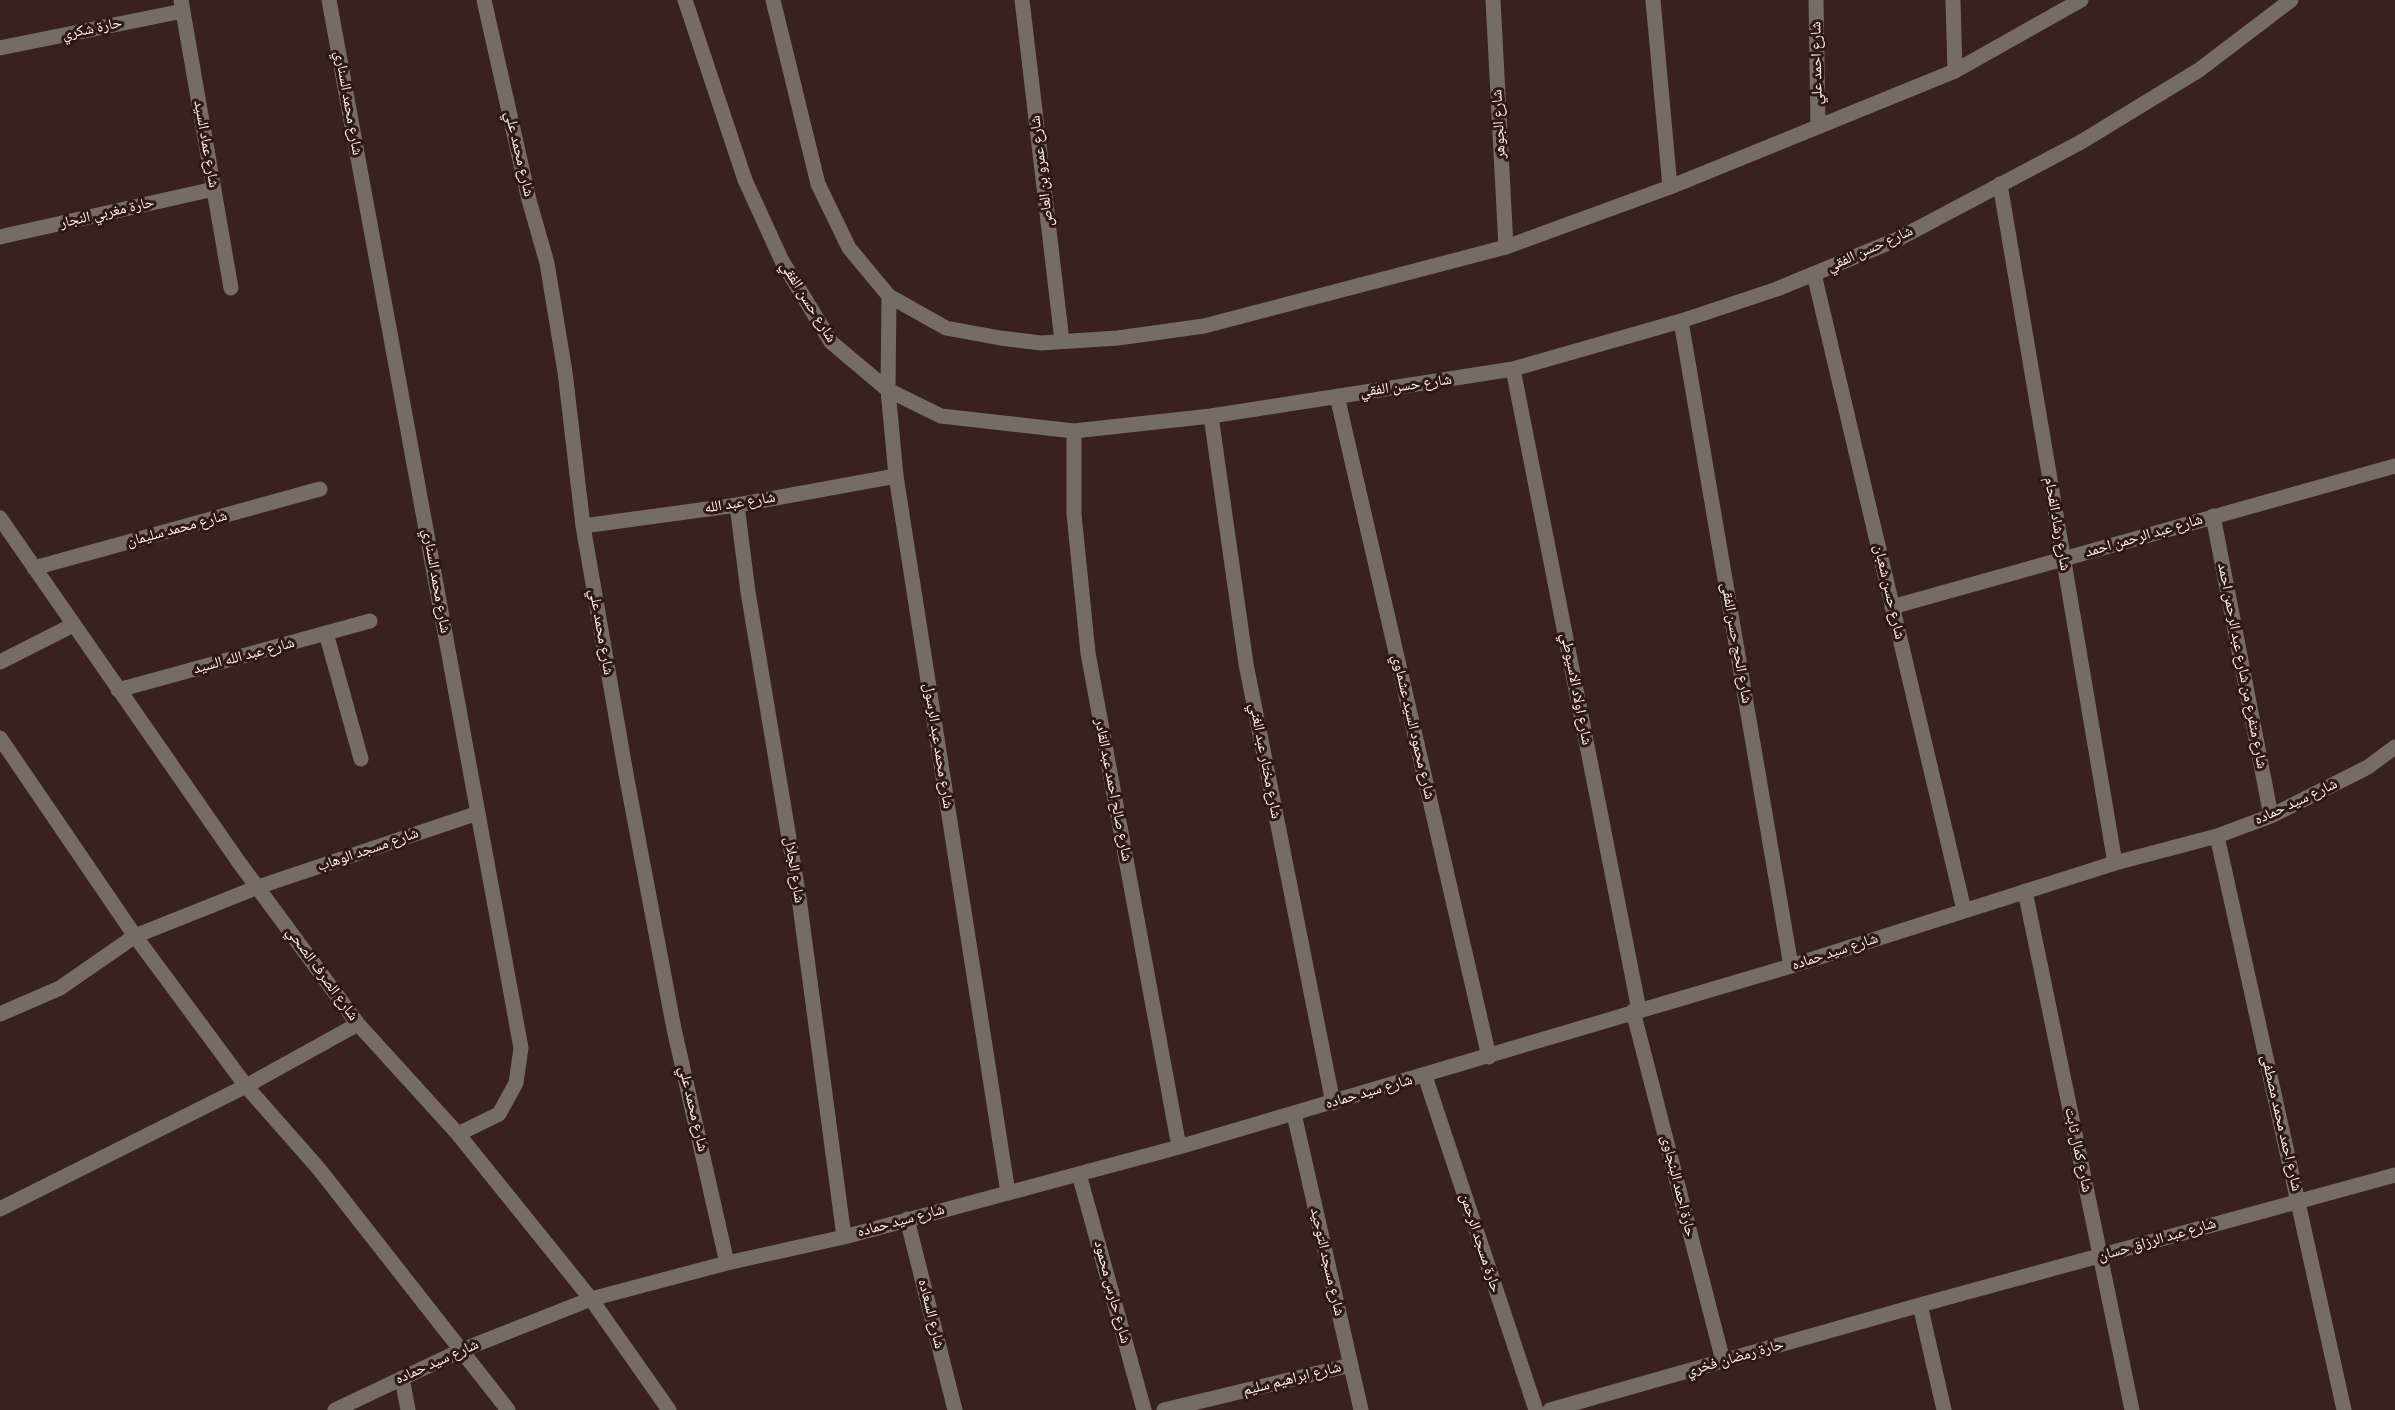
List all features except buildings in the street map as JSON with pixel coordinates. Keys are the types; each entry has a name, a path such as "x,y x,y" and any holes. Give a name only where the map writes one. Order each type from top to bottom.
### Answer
{"street":[{"name":"شارع محمد السناري","path":"329,0 521,1048 516,1083 499,1114 458,1134"},
{"name":"شارع محمد علي","path":"484,0 529,200 547,262 565,372 582,526 626,774 674,1029 727,1263"},
{"name":"شارع حسن الفقي","path":"685,0 745,180 782,261 831,342 888,390 941,416 1074,430 1211,416 1513,369 1682,321 1814,274 1898,239 2081,142 2199,70 2290,0"},
{"path":"773,0 818,184 849,248 889,296 946,328 1041,343 1118,338 1204,326 1506,247 1670,187 1954,71 2081,0"},
{"name":"شارع عمرو بن العاص","path":"1022,0 1062,341"},
{"name":"شارع الجوهر","path":"1493,0 1506,247"},
{"path":"1653,0 1670,187"},
{"name":"شارع احمد علي","path":"1816,0 1818,126"},
{"path":"1953,0 1954,71"},
{"name":"حارة شكري","path":"0,48 182,5"},
{"name":"شارع عماد السيد","path":"182,5 231,288"},
{"name":"شارع رشاد الفحام","path":"2000,184 2115,863"},
{"name":"حارة مغربي النجار","path":"0,237 214,189"},
{"name":"شارع حسن شعبان","path":"1814,274 1964,910"},
{"name":"شارع محمد عبد الرسول","path":"889,296 888,390 896,476 1008,1193"},
{"name":"شارع الحج حسن الفقى","path":"1682,321 1791,966"},
{"name":"شارع اولاد الاسيوطي","path":"1513,369 1636,1011"},
{"name":"شارع محمود السيد عشماوي","path":"1337,396 1490,1057"},
{"name":"شارع مختار عبد الغني","path":"1211,416 1246,664 1333,1103"},
{"name":"شارع صالح احمد عبد القادر","path":"1074,430 1074,514 1088,653 1179,1147"},
{"name":"شارع عبد الرحمن احمد","path":"1892,607 2395,466"},
{"name":"شارع عبد الله","path":"582,526 737,505 896,476"},
{"name":"شارع محمد سليمان","path":"34,568 320,489"},
{"name":"شارع الجلال","path":"737,505 748,592 799,898 844,1236"},
{"name":"شارع متفرع من شارع عبد الرحمن احمد","path":"2213,516 2271,816"},
{"name":"شارع الصرف الصحي","path":"0,518 118,690 358,1024 458,1134 591,1299 669,1410"},
{"name":"شارع عبد الله السيد","path":"118,690 370,621"},
{"path":"0,662 73,625"},
{"path":"326,633 361,759"},
{"path":"0,738 135,936 246,1086 319,1169 508,1410"},
{"name":"شارع سيد حماده","path":"334,1410 462,1350 591,1299 727,1263 844,1236 1179,1147 1490,1057 1791,966 2115,863 2217,836 2271,816 2368,768 2395,747"},
{"name":"شارع مسجد الوهاب","path":"0,1014 60,987 135,936 258,887 478,813"},
{"name":"شارع احمد محمد مصطفى","path":"2217,836 2344,1410"},
{"name":"شارع كمال ثابت","path":"2025,891 2132,1410"},
{"name":"حارة احمد البنجاوى","path":"1636,1011 1723,1361"},
{"path":"0,1209 246,1086 358,1024"},
{"name":"حارة مسجد الرحمن","path":"1425,1076 1536,1410"},
{"name":"شارع مسجد التوحيد","path":"1294,1114 1361,1410"},
{"name":"شارع حارس محمود","path":"1079,1174 1144,1410"},
{"name":"شارع عبد الرزاق حسان","path":"1920,1305 2395,1175"},
{"name":"شارع السعاده","path":"907,1219 954,1410"},
{"path":"1920,1305 1944,1410"},
{"name":"حارة رمضان فخري","path":"1550,1410 1920,1305"},
{"name":"شارع ابراهيم سليم","path":"1164,1410 1351,1365"},
{"path":"402,1378 408,1410"}]}
